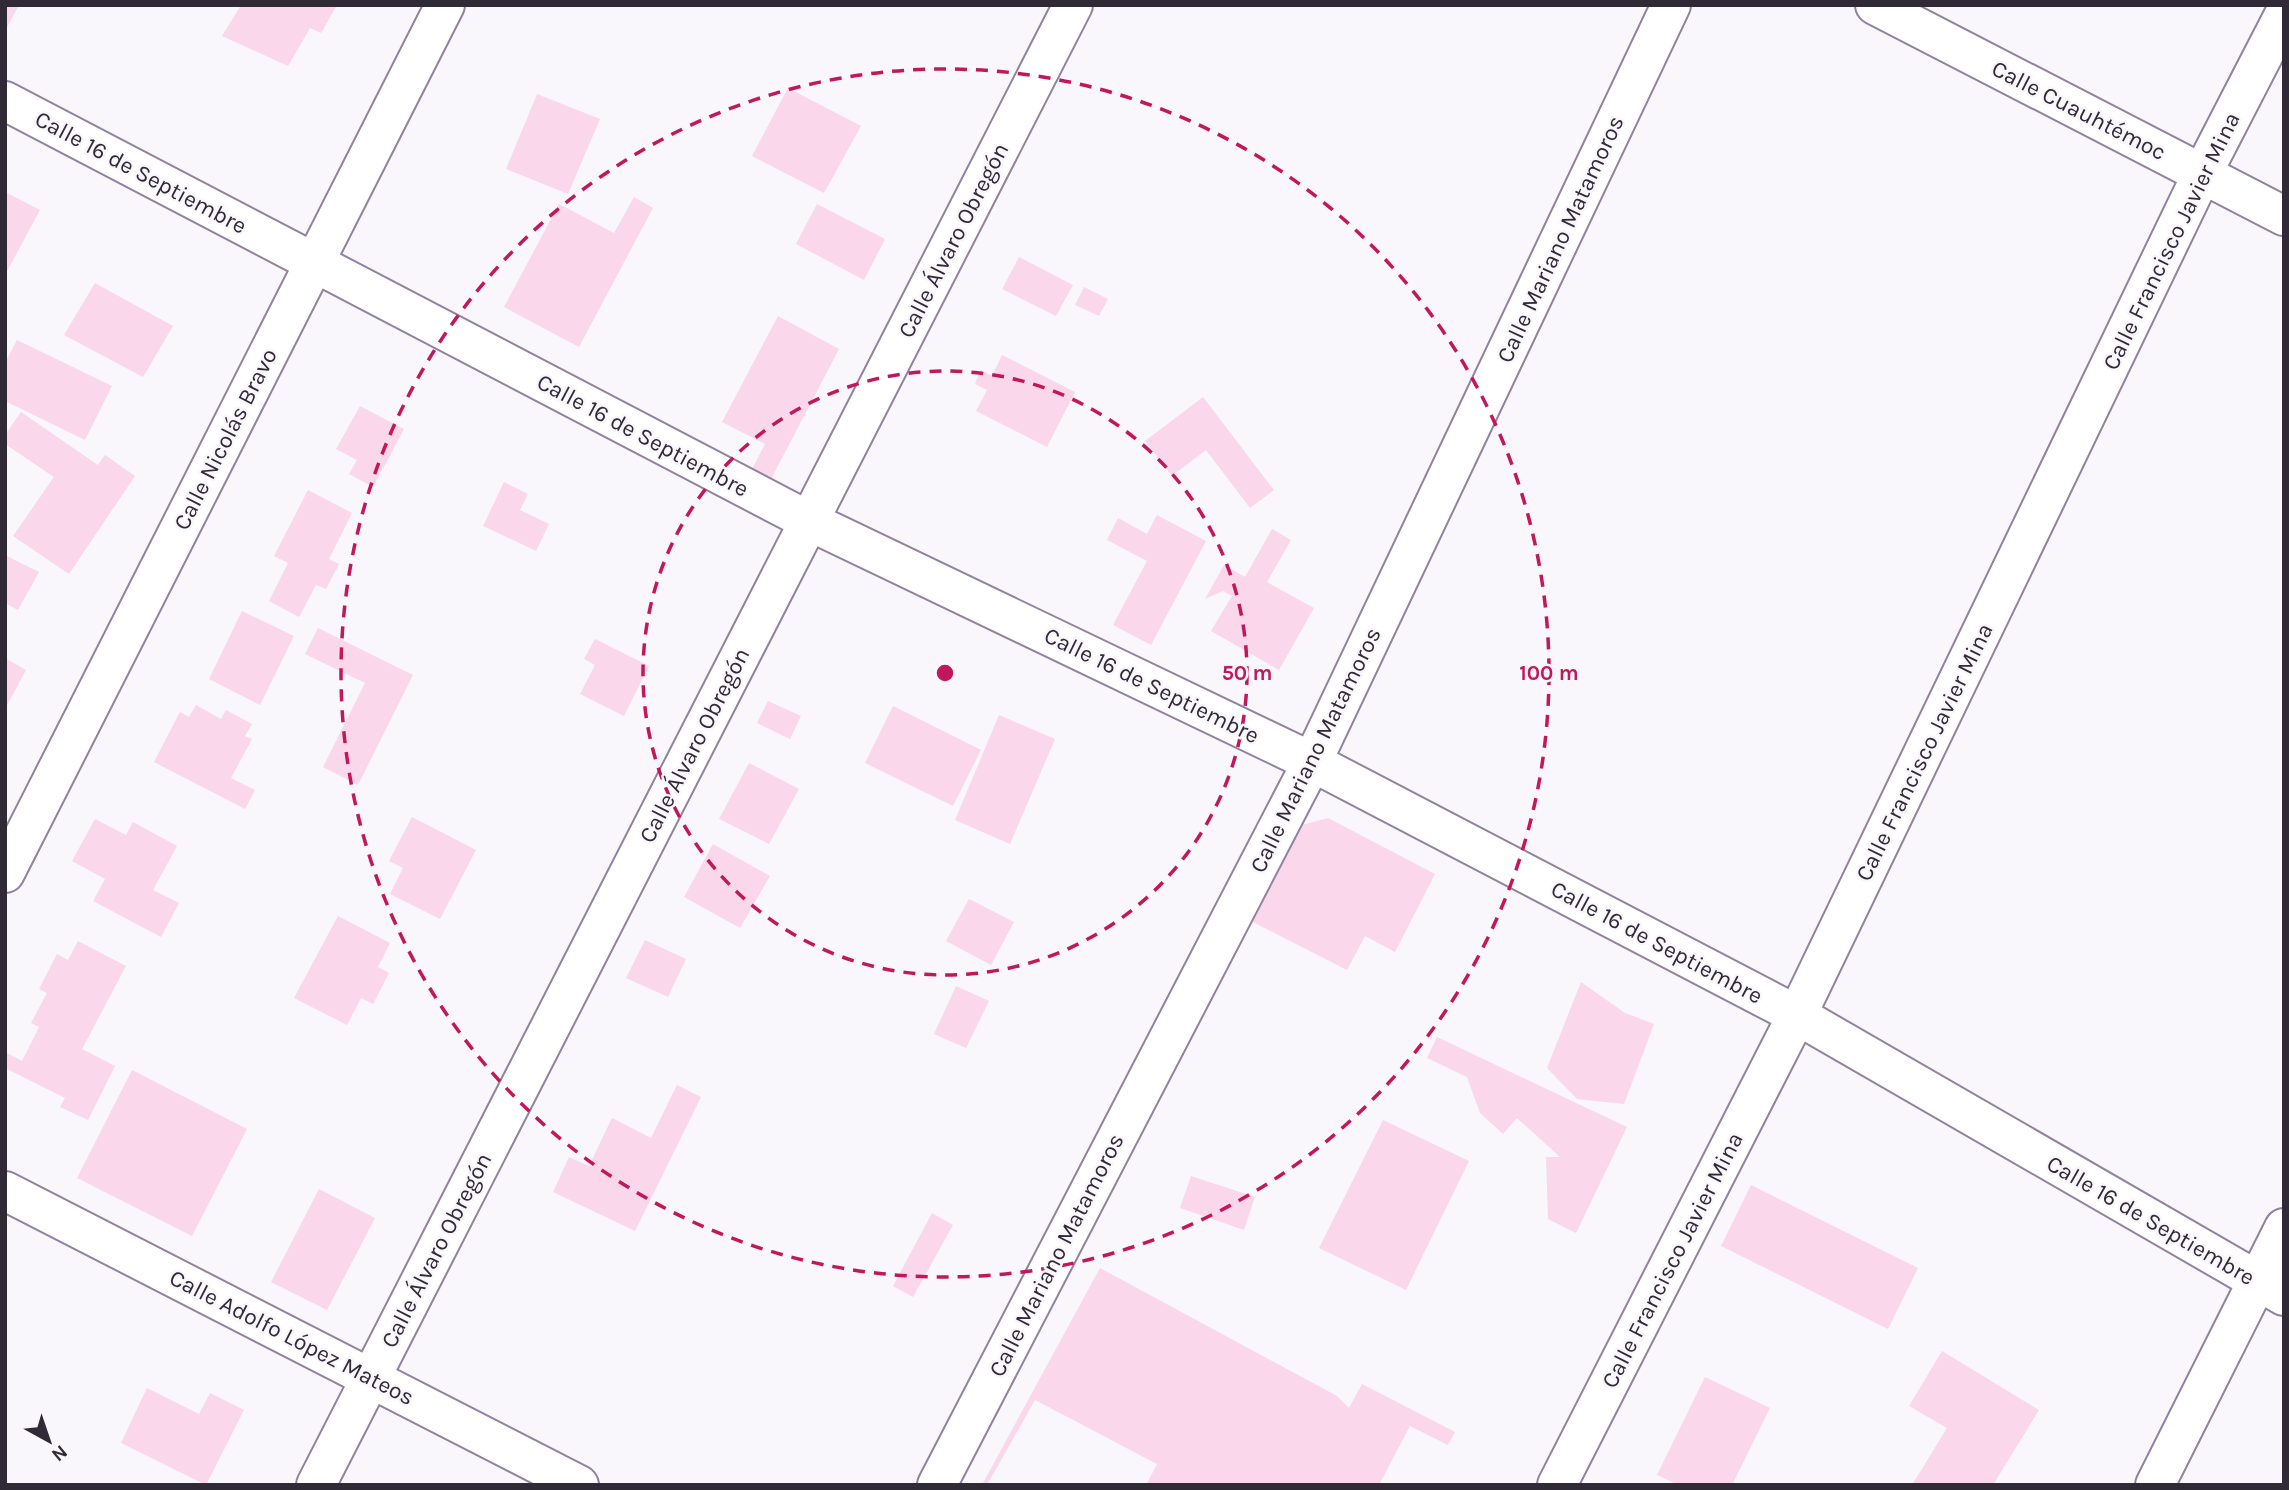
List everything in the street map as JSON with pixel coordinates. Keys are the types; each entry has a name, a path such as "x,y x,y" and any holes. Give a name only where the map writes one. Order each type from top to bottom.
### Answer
{"street":[{"name":"Calle Nicolás Bravo","path":"5,873 445,5"},
{"name":"Calle Álvaro Obregón","path":"316,1485 1073,5"},
{"name":"Calle Mariano Matamoros","path":"937,1485 1312,762 1671,5"},
{"name":"Calle Cuauhtémoc","path":"1875,5 2284,216"},
{"name":"Calle Francisco Javier Mina","path":"1557,1485 1797,1015 2202,174 2284,15"},
{"name":"Calle 16 de Septiembre","path":"5,101 809,521 1312,762 1797,1015 2270,1289"},
{"name":"Calle Adolfo López Mateos","path":"5,1191 579,1485"},
{"path":"2155,1485 2270,1289 2284,1228"}],"building":[{"path":"5,5 19,5 5,31"},
{"path":"241,5 337,5 321,33 310,28 288,66 222,36"},
{"path":"788,88 861,126 824,193 752,156"},
{"path":"537,94 600,119 568,194 506,169"},
{"path":"5,192 40,210 5,275"},
{"path":"634,197 653,208 579,347 504,307 559,204 614,233"},
{"path":"817,204 885,239 864,280 796,244"},
{"path":"1019,257 1073,285 1056,316 1002,289"},
{"path":"95,283 173,326 143,377 64,335"},
{"path":"1084,287 1108,299 1099,316 1075,305"},
{"path":"778,316 839,349 770,481 751,471 765,444 722,422"},
{"path":"17,340 112,386 85,440 5,401 5,363"},
{"path":"1002,355 1075,392 1047,447 976,411 987,390 975,384 981,370 992,376"},
{"path":"1203,397 1274,490 1250,508 1206,450 1172,476 1145,441"},
{"path":"360,406 404,429 373,487 349,474 357,460 336,449"},
{"path":"21,412 98,465 105,455 135,476 69,574 13,536 54,477 5,444 5,435"},
{"path":"504,482 528,494 520,510 549,524 536,551 483,526"},
{"path":"308,490 352,513 329,559 339,564 326,589 316,585 299,617 269,601 288,563 274,556"},
{"path":"1157,515 1206,541 1151,645 1113,625 1147,561 1107,540 1118,518 1147,534"},
{"path":"1272,529 1291,540 1267,582 1314,608 1279,670 1211,631 1232,596 1223,591 1205,599 1224,565 1245,577"},
{"path":"5,555 39,572 18,610 5,603"},
{"path":"242,611 294,636 260,705 209,679"},
{"path":"318,628 413,675 358,785 323,767 365,683 305,654"},
{"path":"595,639 649,666 624,716 580,694 595,665 584,659"},
{"path":"5,658 26,670 5,709"},
{"path":"768,701 801,716 790,739 757,723"},
{"path":"196,705 221,719 226,710 252,724 245,736 252,739 231,778 255,790 245,809 154,762 180,712 189,717"},
{"path":"893,706 981,750 953,806 865,763"},
{"path":"999,715 1055,739 1010,844 955,820"},
{"path":"749,763 799,789 769,844 719,819"},
{"path":"412,817 476,850 440,919 390,894 403,868 389,861"},
{"path":"1328,818 1435,874 1395,952 1365,936 1347,970 1251,921 1302,825"},
{"path":"95,819 126,835 133,822 177,846 153,890 179,903 161,937 93,901 105,879 72,861"},
{"path":"713,844 770,876 740,928 684,897"},
{"path":"969,899 1014,922 991,965 946,941"},
{"path":"338,916 390,943 378,967 389,973 373,1004 361,998 347,1025 294,998"},
{"path":"645,940 686,959 668,997 626,978"},
{"path":"78,941 126,966 82,1049 115,1066 88,1120 60,1107 65,1098 5,1068 5,1052 22,1061 39,1027 31,1023 47,993 39,989 57,954 68,960"},
{"path":"1581,982 1625,1013 1654,1024 1624,1104 1577,1099 1547,1068"},
{"path":"956,986 989,1001 966,1048 934,1034"},
{"path":"1437,1037 1627,1127 1576,1233 1548,1219 1546,1157 1560,1157 1517,1118 1503,1134 1480,1113 1467,1077 1427,1058"},
{"path":"132,1070 247,1129 192,1236 77,1178"},
{"path":"677,1085 701,1097 635,1231 553,1192 569,1157 589,1166 612,1118 651,1138"},
{"path":"1383,1120 1469,1161 1406,1290 1319,1248"},
{"path":"1191,1176 1255,1197 1244,1230 1180,1208"},
{"path":"1751,1185 1918,1268 1888,1329 1721,1246"},
{"path":"319,1189 375,1218 327,1310 271,1282"},
{"path":"932,1213 953,1225 913,1297 893,1286"},
{"path":"1100,1268 1337,1396 1349,1408 1362,1384 1455,1432 1448,1445 1410,1426 1379,1485 1146,1485 1157,1464 1035,1400 987,1485 983,1483"},
{"path":"1942,1351 2039,1410 1993,1485 1912,1485 1947,1428 1909,1406"},
{"path":"1705,1377 1770,1408 1732,1485 1678,1485 1657,1475"},
{"path":"147,1388 199,1414 210,1393 244,1410 206,1485 121,1443"}]}
